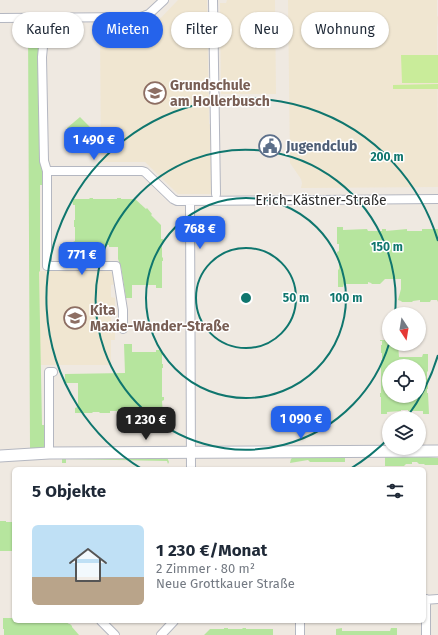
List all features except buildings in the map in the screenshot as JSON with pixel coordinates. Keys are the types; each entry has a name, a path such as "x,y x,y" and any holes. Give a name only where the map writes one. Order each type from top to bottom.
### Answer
{"street":[{"path":"84,17 141,17 149,14 164,0"},
{"path":"213,0 216,194"},
{"path":"0,18 12,18"},
{"path":"43,48 44,161 47,171 47,266 116,266 123,310 123,329"},
{"name":"Erich-Kästner-Straße","path":"47,171 142,171 177,201 438,199"},
{"path":"190,201 191,467"},
{"path":"49,453 49,372 53,372"},
{"path":"0,456 49,453 438,451"},
{"path":"426,600 438,599"},
{"path":"103,623 115,635"},
{"path":"161,635 172,623"},
{"path":"300,623 300,635"},
{"path":"426,623 426,635"}],"shaded area":[{"name":"Grundschule am Hollerbusch","path":"178,0 207,0 207,12 171,12 171,48 208,48 209,124 213,125 213,149 209,154 213,158 214,194 178,194 145,162 101,162 100,48 163,48 163,16"},
{"path":"227,0 275,0 275,12 240,12 240,48 276,48 276,94 221,94 220,48 232,48 232,12 220,12 220,3 226,3"},
{"path":"288,0 437,0 438,187 301,188 301,179 290,163 289,48 293,48 293,12 288,12"},
{"name":"Kita Maxie-Wander-Straße","path":"39,271 109,271 114,274 116,284 111,285 111,297 115,298 115,310 111,310 111,333 112,334 113,328 115,328 115,340 111,340 111,365 40,365"}],"green space":[{"path":"28,48 42,48 45,185 40,185 39,272 42,425 46,425 46,448 30,448"},
{"path":"401,55 438,55 438,83 402,83"},
{"path":"438,84 438,89 393,89 393,85"},
{"path":"80,117 92,129 91,138 88,138 85,134 80,132 73,134 71,138 67,138 67,128"},
{"path":"72,199 135,199 146,209 147,208 152,214 151,215 161,225 161,239 163,239 162,288 156,288 156,285 132,285 132,298 126,298 121,267 118,259 118,247 109,247 109,245 102,247 73,247 73,242 75,241 75,205 73,205"},
{"path":"337,227 343,227 343,230 367,229 368,231 382,231 382,229 386,229 386,231 407,229 407,231 422,231 422,229 438,229 438,302 437,300 431,300 430,302 420,302 420,300 402,302 398,300 401,289 401,279 385,279 380,284 372,284 368,282 368,284 344,284 343,287 338,287 339,263 337,252 339,251 339,244 337,244"},
{"path":"124,344 132,344 132,352 156,352 156,350 162,350 162,397 164,397 164,400 162,401 163,415 157,415 157,413 132,413 132,411 129,411 128,413 110,411 110,413 75,413 75,408 78,407 78,383 65,383 65,374 125,373"},
{"path":"381,345 382,351 399,351 399,357 422,357 423,354 428,354 427,393 429,414 426,414 426,411 401,410 382,411 381,414 381,360 382,403 426,403 426,359 382,359"},
{"path":"345,456 345,462 310,462 308,460 290,463 293,457"},
{"path":"385,456 418,456 438,458 438,465 425,465 412,462 412,464 406,464 404,466 385,466"},
{"path":"167,457 169,462 168,464 167,461 66,459 66,463 62,463 62,458"},
{"path":"0,521 12,522 12,551 0,551"},
{"path":"3,618 12,618 12,623 68,623 79,635 4,635"},
{"path":"342,628 342,631 390,631 391,628 397,628 397,635 336,635 336,629"},
{"path":"210,629 273,629 273,635 204,635"}],"place":[{"name":"Grundschule am Hollerbusch","path":"155,93"},
{"name":"Jugendclub","path":"270,146"},
{"name":"Kita Maxie-Wander-Straße","path":"75,318"}]}
